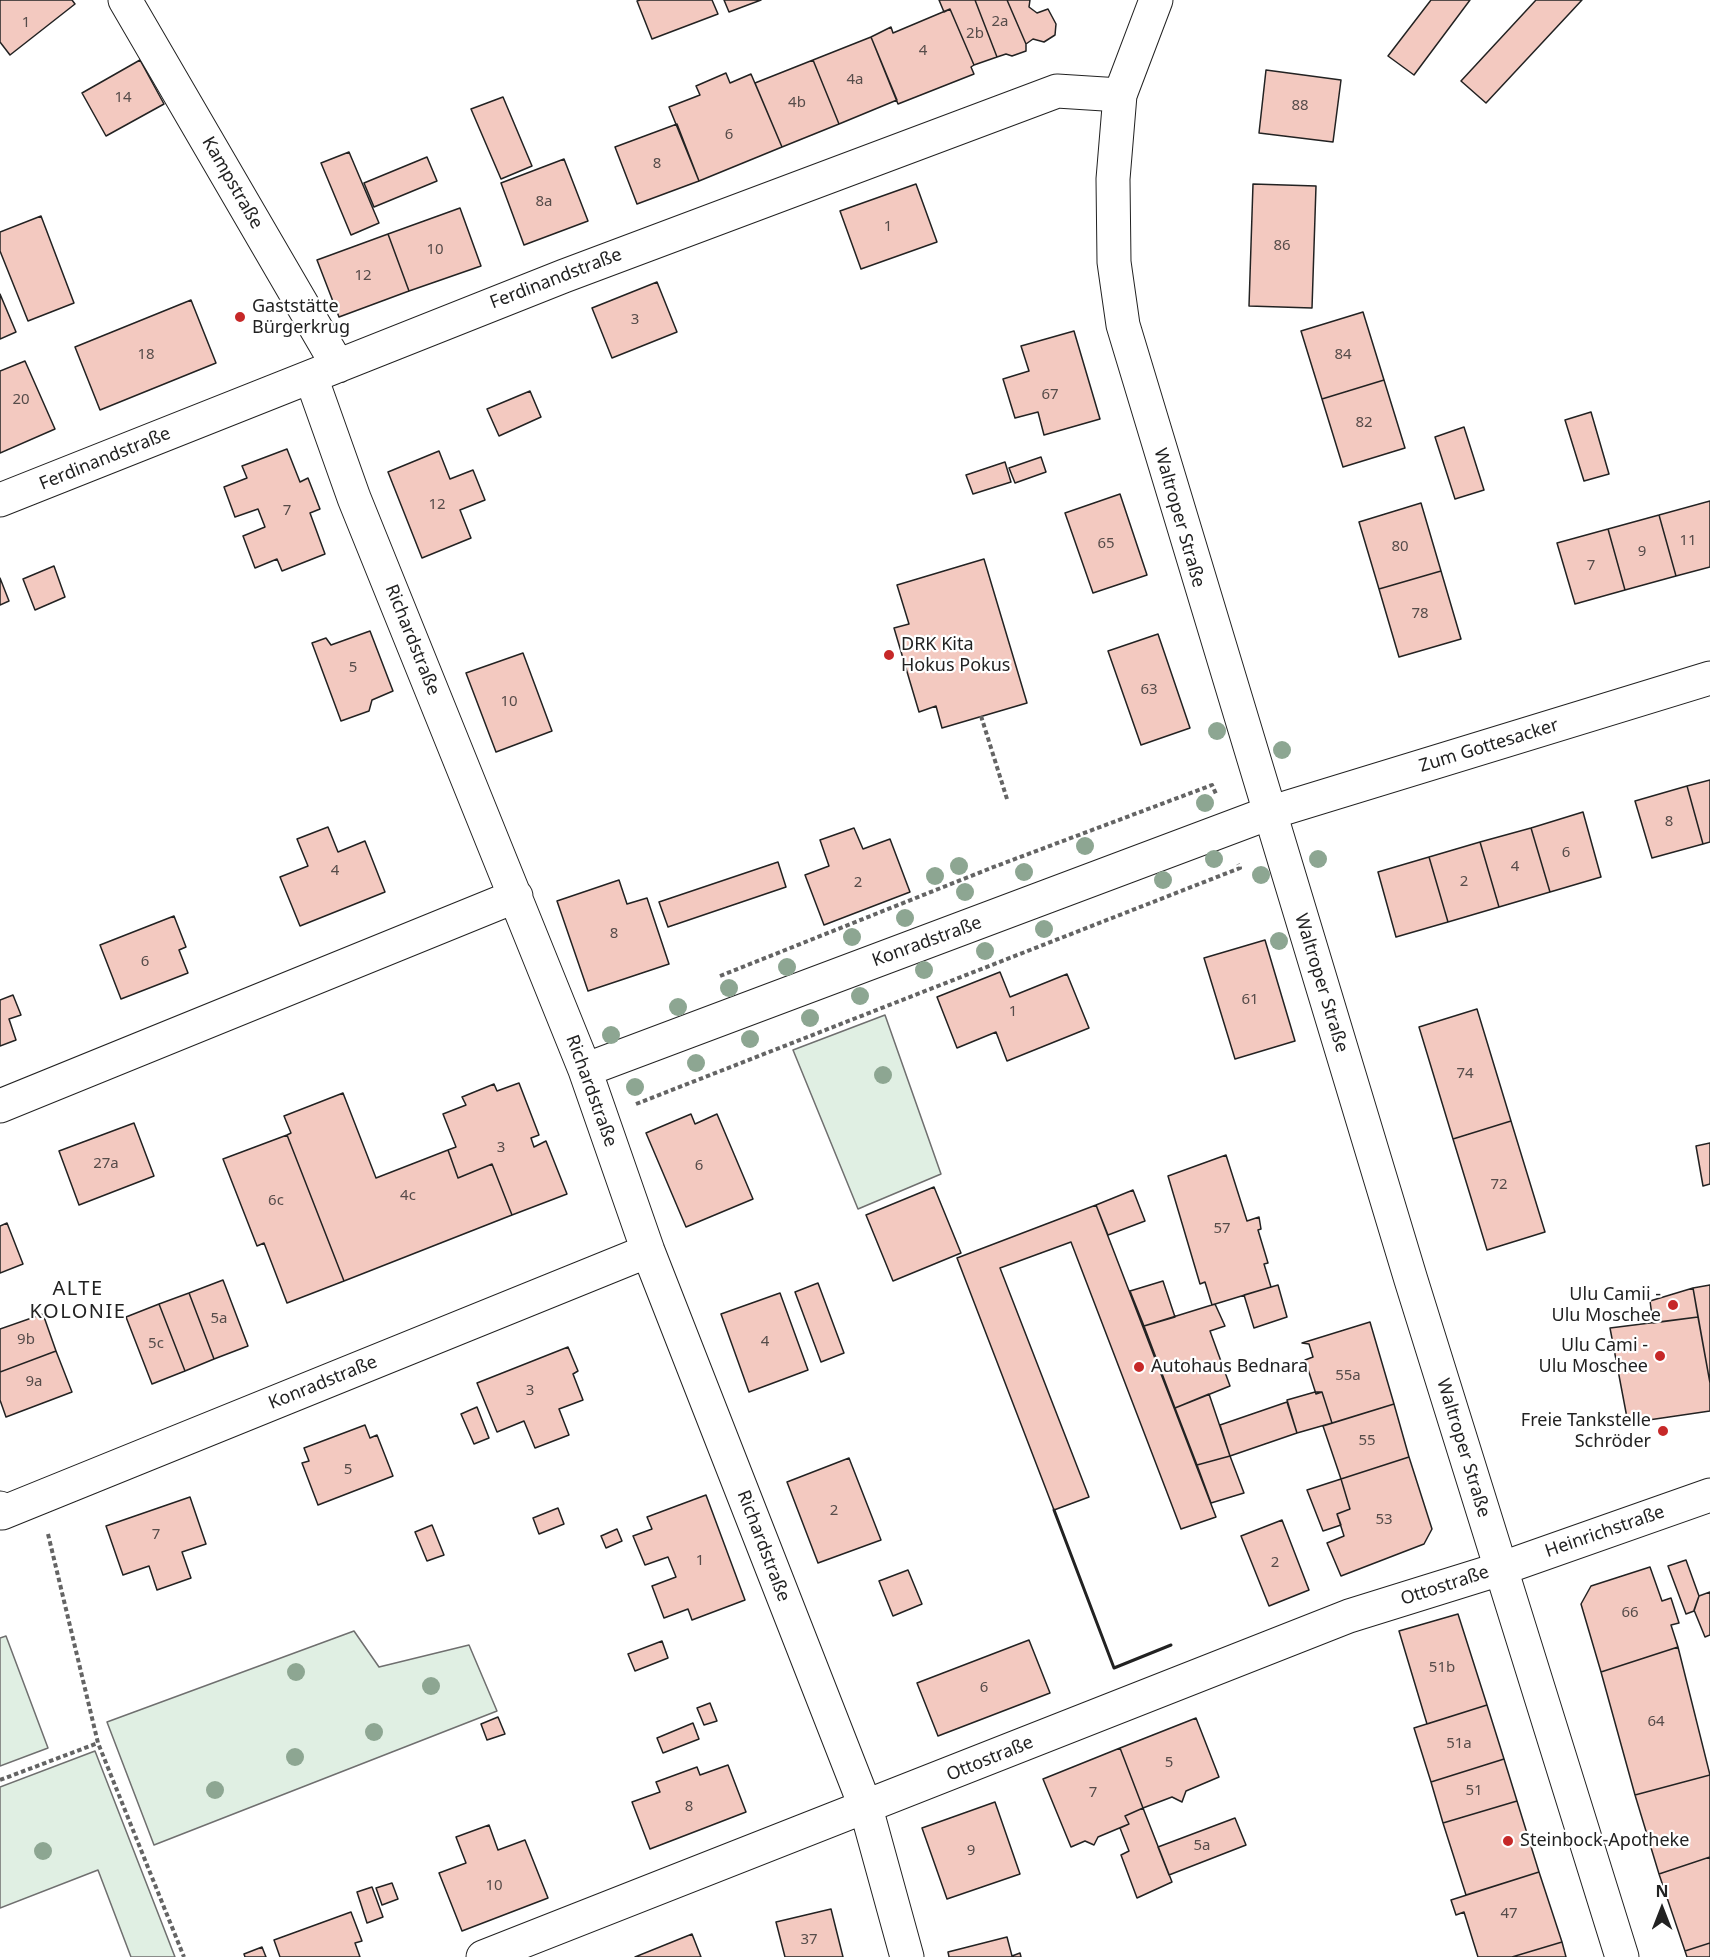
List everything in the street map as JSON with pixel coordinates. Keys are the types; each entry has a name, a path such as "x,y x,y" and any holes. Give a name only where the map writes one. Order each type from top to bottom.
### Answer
{"street":[{"name":"Kampstraße","path":"125,0 325,372"},
{"name":"Waltroper Straße","path":"1156,0 1120,95 1113,179 1114,262 1123,325 1269,813 1500,1569 1622,1957"},
{"name":"Ferdinandstraße","path":"0,500 806,183 1056,91 1120,95"},
{"name":"Richardstraße","path":"325,372 354,498 585,1070 648,1251 866,1808 907,1957"},
{"name":"Zum Gottesacker","path":"1269,813 1710,678"},
{"name":"Konradstraße","path":"585,1070 1269,813"},
{"path":"0,1106 516,896"},
{"name":"Konradstraße","path":"0,1508 2,1513 648,1251"},
{"name":"Heinrichstraße","path":"1500,1569 1710,1495"},
{"name":"Ottostraße","path":"483,1957 1349,1616 1500,1569"}],"path":[{"path":"981,716 1007,799"},
{"path":"601,1118 1240,868 1212,784 991,868 710,980"},
{"path":"39,1498 98,1743 184,1957"},
{"path":"0,1780 98,1743"}],"green space":[{"path":"885,1015 941,1174 858,1209 793,1050"},
{"path":"354,1631 379,1667 469,1645 497,1711 154,1845 107,1722"},
{"path":"6,1636 48,1748 0,1766 0,1638"},
{"path":"95,1751 175,1957 131,1957 98,1870 0,1908 0,1787"}],"building":[{"path":"0,0 72,0 75,4 10,55 0,42"},
{"path":"712,0 718,14 652,39 637,1"},
{"path":"724,0 761,0 729,12"},
{"path":"939,0 975,0 997,57 974,65 950,9 944,12"},
{"path":"975,0 1007,0 1026,44 1026,51 1012,56 1006,54 997,57"},
{"path":"1007,0 1030,0 1029,7 1037,13 1048,9 1056,24 1055,35 1044,42 1033,39 1026,44"},
{"path":"1431,0 1470,0 1414,75 1388,56"},
{"path":"1536,0 1582,0 1486,103 1461,81"},
{"path":"950,9 974,65 971,67 974,74 898,104 871,37 891,27 893,33"},
{"path":"871,37 897,100 839,124 813,60"},
{"path":"140,60 164,104 106,136 82,93"},
{"path":"813,60 839,124 782,147 755,83"},
{"path":"1266,70 1341,80 1333,142 1259,133"},
{"path":"726,73 730,83 751,74 782,147 699,181 669,107 700,95 696,86"},
{"path":"503,97 532,166 501,179 471,109"},
{"path":"677,124 699,181 637,204 615,147"},
{"path":"349,152 379,223 351,235 321,163"},
{"path":"427,157 437,181 374,207 364,183"},
{"path":"564,159 588,221 524,245 501,183"},
{"path":"916,184 937,242 861,269 840,211"},
{"path":"1253,184 1316,186 1312,308 1249,306"},
{"path":"460,208 481,266 409,291 388,234"},
{"path":"41,216 74,303 28,321 0,251 0,232"},
{"path":"388,234 409,291 339,317 317,260"},
{"path":"657,282 677,332 612,358 592,308"},
{"path":"0,294 16,332 0,339"},
{"path":"191,300 216,363 100,410 75,347"},
{"path":"1363,312 1384,380 1322,399 1301,331"},
{"path":"1074,331 1100,419 1044,435 1038,412 1015,418 1003,379 1029,371 1021,346"},
{"path":"25,361 55,429 0,453 0,371"},
{"path":"1384,380 1405,448 1343,467 1322,399"},
{"path":"530,391 541,417 499,436 487,409"},
{"path":"1591,412 1609,474 1584,481 1565,420"},
{"path":"1464,427 1484,490 1455,499 1435,437"},
{"path":"287,449 300,482 308,478 320,509 310,513 325,554 282,571 277,559 255,568 243,536 265,527 258,509 235,517 224,487 247,478 242,466"},
{"path":"439,451 450,479 473,470 485,500 460,510 471,538 422,558 388,472"},
{"path":"1041,457 1046,472 1015,483 1009,468"},
{"path":"1005,462 1011,482 973,494 966,475"},
{"path":"1120,494 1147,575 1093,593 1065,513"},
{"path":"1710,501 1710,567 1676,576 1659,515"},
{"path":"1421,503 1441,571 1379,589 1359,522"},
{"path":"1659,515 1676,576 1625,590 1608,529"},
{"path":"1608,529 1625,590 1575,604 1557,543"},
{"path":"984,559 1027,703 942,728 936,706 919,712 894,628 909,624 897,585"},
{"path":"54,566 65,597 35,610 23,579"},
{"path":"1441,571 1461,639 1399,657 1379,589"},
{"path":"0,578 9,601 0,605"},
{"path":"370,631 393,691 372,700 369,711 341,721 312,643 326,638 331,645"},
{"path":"1158,634 1190,728 1141,745 1108,651"},
{"path":"523,653 552,731 496,752 466,673"},
{"path":"1710,780 1710,842 1703,844 1687,786"},
{"path":"1687,786 1703,844 1652,858 1635,801"},
{"path":"1583,812 1601,877 1550,892 1531,828"},
{"path":"328,827 338,852 365,841 385,892 300,926 280,877 308,866 297,839"},
{"path":"854,828 863,849 890,839 910,892 824,925 805,875 829,866 820,840"},
{"path":"1531,828 1550,892 1499,907 1480,842"},
{"path":"1480,842 1499,907 1448,922 1429,857"},
{"path":"1429,857 1448,922 1396,937 1378,872"},
{"path":"778,862 786,887 668,927 659,902"},
{"path":"619,880 627,904 647,898 669,964 588,991 557,901"},
{"path":"174,916 186,947 179,950 188,973 121,999 100,945"},
{"path":"1265,940 1295,1041 1235,1059 1204,958"},
{"path":"1000,972 1010,997 1067,974 1089,1028 1007,1061 996,1032 957,1048 937,997"},
{"path":"13,995 21,1015 9,1019 16,1040 0,1046 0,1000"},
{"path":"1477,1009 1511,1121 1453,1139 1419,1027"},
{"path":"519,1083 539,1135 531,1138 534,1147 546,1141 567,1194 512,1215 492,1164 458,1178 448,1150 456,1147 443,1114 466,1105 462,1097 494,1084 497,1091"},
{"path":"343,1093 376,1178 448,1150 458,1178 492,1164 512,1215 344,1281 287,1135 291,1133 284,1116"},
{"path":"691,1114 695,1124 717,1114 753,1199 686,1227 646,1133"},
{"path":"1511,1121 1545,1232 1487,1250 1453,1139"},
{"path":"134,1123 154,1176 79,1205 59,1151"},
{"path":"287,1135 344,1281 287,1303 264,1243 257,1246 223,1159"},
{"path":"1710,1143 1710,1184 1703,1186 1696,1146"},
{"path":"1226,1155 1247,1221 1259,1217 1261,1229 1258,1230 1268,1263 1264,1264 1271,1287 1212,1305 1205,1282 1200,1284 1168,1176"},
{"path":"934,1187 961,1253 893,1281 866,1215"},
{"path":"1133,1190 1145,1221 1108,1235 1096,1205"},
{"name":"Autohaus Bednara","path":"1096,1205 1216,1517 1181,1529 1071,1242 1000,1268 1089,1497 1054,1510 957,1258"},
{"path":"7,1223 23,1264 0,1273 0,1226"},
{"path":"223,1280 248,1346 214,1359 189,1293"},
{"path":"1163,1281 1175,1317 1144,1326 1130,1291"},
{"path":"818,1283 844,1353 821,1362 795,1292"},
{"path":"1278,1285 1287,1317 1254,1328 1244,1295"},
{"path":"1710,1285 1710,1383 1693,1288"},
{"name":"Ulu Camii - Ulu Moschee","path":"1693,1288 1698,1317 1653,1323 1650,1301"},
{"path":"189,1293 214,1359 185,1371 159,1304"},
{"path":"780,1293 808,1370 749,1392 721,1314"},
{"path":"159,1304 185,1371 152,1384 126,1317"},
{"path":"1215,1304 1225,1326 1210,1331 1230,1386 1175,1408 1144,1326"},
{"path":"43,1314 56,1351 0,1372 0,1329"},
{"name":"Ulu Cami - Ulu Moschee","path":"1698,1317 1710,1383 1710,1411 1628,1423 1610,1328"},
{"path":"1370,1322 1394,1404 1332,1423 1322,1392 1316,1394 1305,1360 1313,1357 1309,1344 1302,1343"},
{"path":"568,1347 578,1371 573,1374 583,1400 559,1409 569,1435 535,1448 524,1421 497,1432 477,1383"},
{"path":"56,1351 72,1392 6,1417 0,1400 0,1372"},
{"path":"1322,1392 1332,1423 1297,1433 1287,1400"},
{"path":"1209,1394 1230,1456 1197,1465 1175,1408"},
{"path":"1287,1402 1297,1433 1230,1456 1220,1425"},
{"path":"1394,1404 1409,1457 1341,1479 1323,1426"},
{"path":"477,1407 489,1438 474,1444 461,1414"},
{"path":"365,1425 370,1438 377,1435 393,1476 318,1505 302,1463 309,1461 304,1448"},
{"path":"1230,1456 1244,1493 1211,1503 1197,1465"},
{"path":"1409,1457 1432,1529 1424,1544 1341,1576 1327,1543 1344,1536 1337,1514 1350,1509 1341,1479"},
{"path":"849,1458 881,1540 818,1563 787,1482"},
{"path":"1341,1479 1350,1509 1337,1514 1341,1525 1323,1531 1307,1490"},
{"path":"706,1495 745,1600 692,1620 688,1609 664,1618 652,1586 676,1577 668,1557 645,1565 633,1536 652,1529 647,1517"},
{"path":"190,1497 206,1544 182,1552 191,1578 157,1590 149,1566 123,1575 106,1526"},
{"path":"558,1508 564,1524 539,1534 533,1518"},
{"path":"1282,1520 1309,1590 1269,1606 1241,1536"},
{"path":"432,1525 444,1555 427,1561 415,1532"},
{"path":"617,1529 622,1541 606,1548 601,1536"},
{"path":"1686,1560 1699,1596 1694,1611 1686,1614 1668,1566"},
{"path":"1650,1567 1662,1601 1671,1598 1679,1623 1671,1625 1678,1647 1601,1672 1581,1604 1591,1586"},
{"path":"908,1570 922,1604 893,1616 879,1581"},
{"path":"1710,1592 1710,1635 1705,1637 1694,1610 1699,1596"},
{"path":"1458,1614 1487,1705 1427,1724 1399,1631"},
{"path":"1029,1640 1050,1693 938,1736 917,1683"},
{"path":"662,1641 668,1658 635,1671 628,1654"},
{"path":"1678,1647 1710,1775 1635,1795 1601,1672"},
{"path":"710,1703 717,1721 704,1725 697,1708"},
{"path":"1487,1705 1504,1759 1431,1782 1414,1728"},
{"path":"498,1717 505,1734 487,1740 481,1724"},
{"path":"1196,1718 1219,1777 1186,1791 1182,1802 1172,1797 1143,1808 1120,1748"},
{"path":"693,1723 699,1739 663,1753 657,1738"},
{"path":"1120,1748 1143,1808 1125,1816 1129,1824 1098,1837 1094,1845 1085,1841 1071,1847 1043,1779"},
{"path":"1504,1759 1517,1801 1443,1823 1431,1782"},
{"path":"728,1765 746,1812 650,1849 632,1802 660,1792 656,1782 697,1767 700,1775"},
{"path":"1710,1775 1710,1857 1659,1874 1635,1795"},
{"path":"1517,1801 1539,1872 1466,1895 1443,1823"},
{"path":"995,1802 1020,1874 947,1899 922,1828"},
{"path":"1143,1808 1172,1882 1137,1898 1121,1855 1129,1851 1120,1828 1129,1824 1125,1816"},
{"path":"1235,1818 1246,1845 1169,1875 1158,1847"},
{"path":"489,1825 498,1850 525,1840 548,1898 462,1931 439,1873 466,1863 456,1837"},
{"path":"1710,1857 1710,1943 1685,1951 1659,1874"},
{"path":"1539,1872 1562,1942 1512,1957 1478,1957 1464,1912 1456,1915 1451,1900"},
{"path":"392,1883 398,1899 382,1905 376,1888"},
{"path":"372,1887 383,1917 367,1923 357,1892"},
{"path":"831,1909 843,1957 785,1957 776,1922"},
{"path":"351,1912 362,1941 355,1943 360,1957 280,1957 274,1940"},
{"path":"692,1934 701,1957 635,1957"},
{"path":"1007,1937 1012,1956 1020,1953 1021,1957 949,1957 948,1952"},
{"path":"1562,1942 1566,1957 1512,1957"},
{"path":"1710,1943 1710,1957 1687,1957 1685,1951"},
{"path":"262,1947 266,1957 245,1957 244,1954"}],"wall":[{"path":"1054,1510 1114,1668 1171,1645"}],"place":[{"name":"Gaststätte Bürgerkrug","path":"240,317"},
{"name":"DRK Kita Hokus Pokus","path":"889,655"},
{"name":"Ulu Camii - Ulu Moschee","path":"1673,1305"},
{"name":"Ulu Cami - Ulu Moschee","path":"1660,1356"},
{"name":"Autohaus Bednara","path":"1139,1367"},
{"name":"Freie Tankstelle Schröder","path":"1663,1431"},
{"name":"Steinbock-Apotheke","path":"1508,1841"}],"district":[{"name":"ALTE KOLONIE","path":"78,1300"}]}
